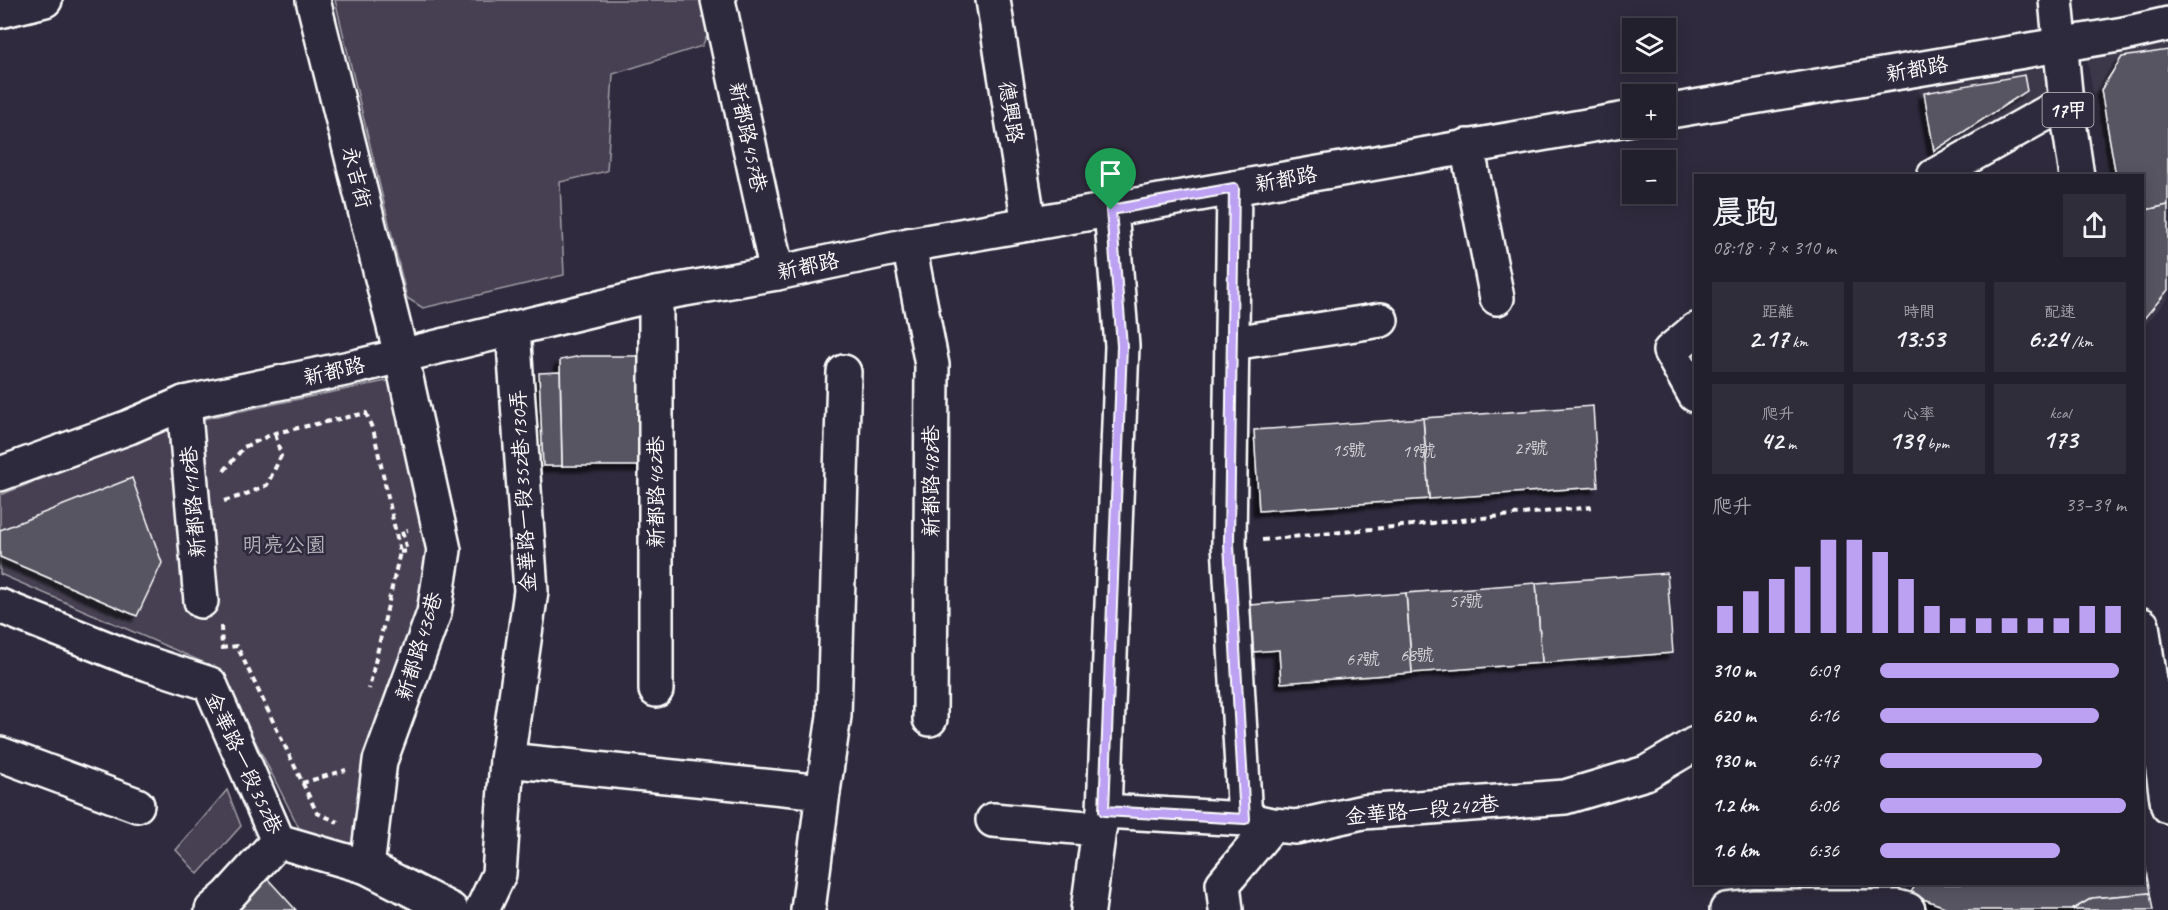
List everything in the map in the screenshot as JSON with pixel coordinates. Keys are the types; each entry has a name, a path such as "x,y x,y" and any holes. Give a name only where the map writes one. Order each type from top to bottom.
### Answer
{"street":[{"path":"0,11 45,0"},
{"name":"永吉街","path":"313,0 401,355"},
{"name":"新都路457巷","path":"718,0 777,273"},
{"name":"德興路","path":"993,0 1029,224"},
{"name":"17甲","path":"2056,0 2066,102 2077,174"},
{"name":"新都路","path":"1676,110 2168,24"},
{"path":"1938,174 2066,102"},
{"name":"新都路","path":"0,474 129,428 184,403 358,366 656,294 777,273 909,245 1622,120"},
{"path":"1467,146 1497,298"},
{"path":"1226,910 1223,884 1259,822 1229,544 1234,188"},
{"path":"1088,910 1102,820 1122,346 1111,210"},
{"name":"新都路488巷","path":"909,245 932,365 930,719"},
{"name":"新都路462巷","path":"656,294 656,690"},
{"path":"1233,343 1381,320"},
{"name":"金華路一段352巷130弄","path":"482,910 499,874 507,760 531,591 513,328"},
{"path":"1694,331 1670,351 1694,393"},
{"name":"新都路436巷","path":"367,867 380,761 434,613 444,550 401,355"},
{"path":"808,910 834,716 844,372"},
{"name":"新都路418巷","path":"184,403 211,612"},
{"name":"金華路一段352巷","path":"0,606 133,659 210,684 278,841 367,867 451,910"},
{"path":"2144,639 2168,806"},
{"name":"金華路一段242巷","path":"993,820 1259,822 1296,827 1363,812 1565,797 1646,773 1694,745"},
{"path":"0,754 137,805"},
{"path":"507,760 823,792"},
{"path":"212,910 228,896 278,841"},
{"path":"1746,909 1898,907 1908,910"}],"path":[{"path":"218,479 244,447 275,433 366,413 374,433 400,552 367,698"},
{"path":"214,504 244,495 267,484 281,456 275,433"},
{"path":"1229,544 1593,507"},
{"path":"400,552 406,551 402,531 410,529"},
{"path":"211,612 222,648 237,646 317,813 344,824"},
{"path":"379,643 386,643"},
{"path":"302,783 353,768"}],"shaded area":[{"path":"2168,43 2168,298 2144,327 2144,174 2107,174 2087,59"},
{"path":"2043,68 2047,96 1931,162 1919,89"}],"green space":[{"path":"335,0 706,0 713,24 702,46 613,74 607,171 560,182 564,275 423,308 407,298"},
{"name":"明亮公園","path":"391,380 430,550 412,634 364,752 352,849 299,828 219,669 0,574 0,495 188,422"},
{"path":"227,790 241,826 198,874 176,850"}],"building":[{"path":"2168,50 2168,205 2144,211 2144,174 2116,174 2101,90 2122,57"},
{"path":"2024,75 2027,91 1934,151 1924,93"},
{"path":"2168,205 2168,290 2144,319 2144,211"},
{"path":"581,356 649,356 646,466 562,466 560,360"},
{"path":"560,372 562,466 543,466 539,373"},
{"path":"1593,406 1598,487 1429,499 1423,418"},
{"path":"1423,418 1429,499 1259,511 1254,430"},
{"path":"132,478 162,563 137,616 0,557 0,530"},
{"path":"1667,573 1673,653 1542,663 1536,583"},
{"path":"1536,583 1542,663 1412,673 1406,593"},
{"path":"1406,593 1412,673 1281,683 1279,650 1253,652 1250,605"},
{"path":"2144,859 2150,893 2092,898 2072,910 1953,910 1910,894 1915,885 2144,885"},
{"path":"266,877 296,910 232,910"},
{"path":"2150,893 2153,910 2072,910 2092,898"}],"route":[{"path":"1234,188 1229,544 1245,819 1104,811 1122,346 1111,210 1234,188"}]}
